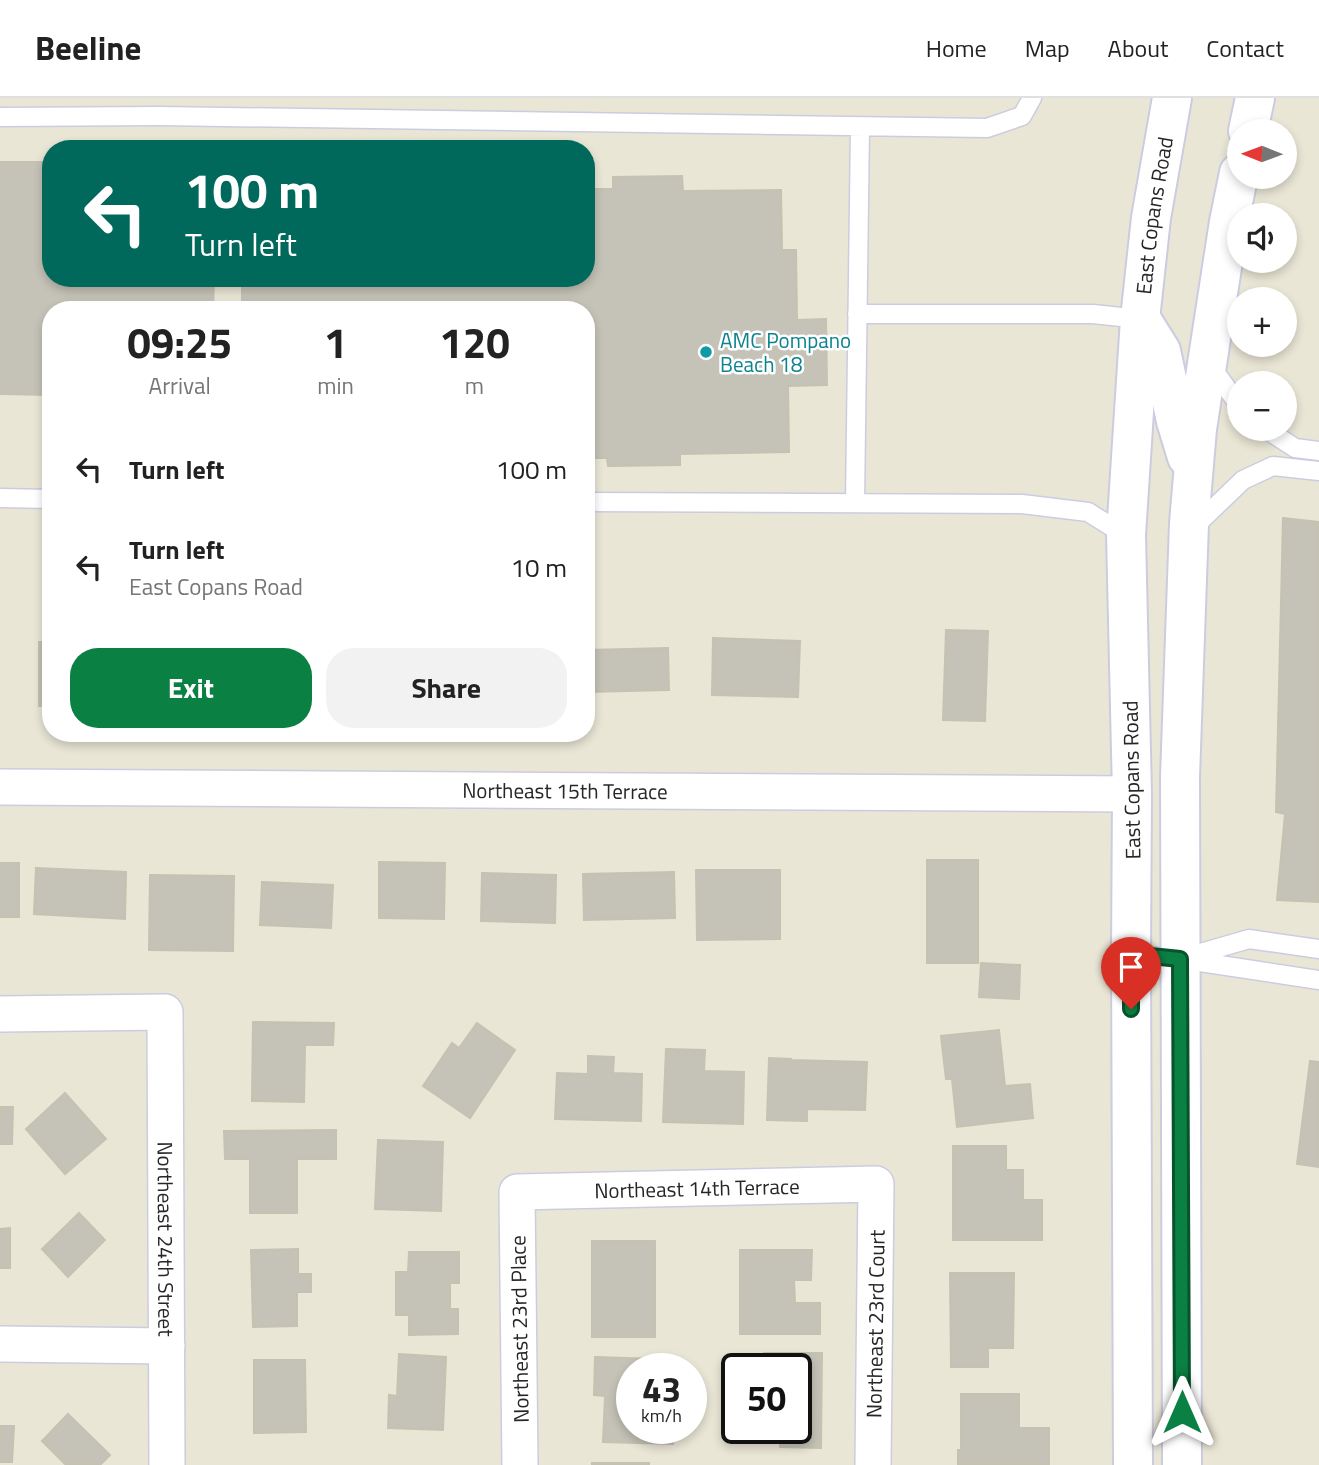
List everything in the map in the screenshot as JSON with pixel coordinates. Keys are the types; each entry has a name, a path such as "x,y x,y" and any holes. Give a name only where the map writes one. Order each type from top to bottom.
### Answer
{"main road":[{"name":"East Copans Road","path":"1135,1460 1132,794 1126,535 1140,319 1151,218 1172,98"},
{"path":"1251,119 1255,98"},
{"path":"1182,1465 1180,777 1189,532 1197,429 1236,189"},
{"path":"1140,319 1161,352 1176,421 1193,475"}],"street":[{"name":"Northeast 15th Terrace","path":"0,788 1132,794"},
{"name":"Northeast 24th Street","path":"0,1014 165,1012 167,1465"},
{"name":"Northeast 14th Terrace","path":"517,1192 876,1184"},
{"name":"Northeast 23rd Court","path":"873,1465 876,1184"},
{"name":"Northeast 23rd Place","path":"517,1192 520,1465"},
{"path":"0,1344 167,1346"}],"lane":[{"path":"0,117 160,107 860,127 987,128 1022,116 1032,98"},
{"path":"855,503 860,127"},
{"path":"858,314 1093,314 1140,319"},
{"path":"1207,361 1227,388"},
{"path":"1284,441 1295,448 1319,451"},
{"path":"1189,532 1243,480 1273,466 1319,471"},
{"path":"0,498 42,499"},
{"path":"595,502 1022,505 1088,512 1126,535"},
{"path":"1180,959 1249,939 1319,949"},
{"path":"1131,954 1319,980"}],"building":[{"path":"0,162 42,162 42,287 214,287 213,301 42,301 42,395 0,394"},
{"name":"AMC Pompano Beach 18","path":"682,176 683,191 781,190 782,250 796,250 797,320 826,319 827,385 788,386 789,452 680,454 680,465 608,466 607,458 595,458 595,301 242,301 242,287 595,287 595,189 613,189 613,177"},
{"path":"1283,518 1319,522 1319,902 1277,900 1285,814 1276,812"},
{"path":"946,630 988,631 985,721 943,720"},
{"path":"713,638 800,641 798,697 712,695"},
{"path":"39,642 42,642 42,706 39,706"},
{"path":"668,648 669,690 595,692 595,650"},
{"path":"927,860 978,860 978,963 927,963"},
{"path":"379,862 445,863 444,919 379,918"},
{"path":"0,863 19,863 19,917 0,917"},
{"path":"36,868 126,872 125,919 34,914"},
{"path":"696,870 780,870 780,939 697,940"},
{"path":"674,872 675,918 584,920 583,874"},
{"path":"482,873 556,875 555,923 481,921"},
{"path":"150,875 234,876 233,951 149,950"},
{"path":"262,882 333,885 331,928 260,925"},
{"path":"981,963 1020,965 1019,999 979,997"},
{"path":"253,1022 334,1023 333,1045 305,1045 304,1102 252,1101"},
{"path":"477,1023 515,1050 470,1118 423,1086 452,1043 459,1048"},
{"path":"999,1030 1005,1086 1030,1084 1033,1118 957,1127 952,1079 946,1079 941,1036"},
{"path":"666,1049 705,1050 704,1071 744,1072 743,1124 663,1122"},
{"path":"588,1056 614,1057 613,1073 642,1074 641,1121 555,1119 557,1073 588,1074"},
{"path":"769,1058 867,1062 865,1110 807,1109 807,1121 767,1120"},
{"path":"1310,1061 1319,1062 1319,1167 1297,1164"},
{"path":"65,1093 106,1139 65,1174 26,1129"},
{"path":"0,1107 13,1107 12,1144 0,1144"},
{"path":"336,1130 336,1159 297,1159 297,1213 250,1213 250,1159 225,1159 224,1131"},
{"path":"378,1140 443,1142 441,1211 375,1209"},
{"path":"953,1146 1006,1146 1006,1170 1023,1170 1023,1200 1042,1200 1042,1240 953,1240"},
{"path":"79,1213 105,1240 68,1277 42,1249"},
{"path":"10,1228 10,1268 0,1268 0,1229"},
{"path":"592,1241 655,1241 655,1337 592,1337"},
{"path":"298,1249 298,1274 311,1274 311,1292 297,1292 297,1326 253,1327 251,1250"},
{"path":"740,1250 812,1250 811,1280 794,1280 795,1303 820,1303 820,1334 740,1334"},
{"path":"409,1252 459,1252 459,1283 450,1283 450,1309 458,1309 458,1334 409,1335 409,1315 396,1315 396,1272 408,1272"},
{"path":"950,1273 1014,1273 1013,1348 988,1348 988,1367 951,1367"},
{"path":"812,1353 822,1353 821,1448 780,1447 780,1444 812,1444"},
{"path":"399,1354 446,1357 443,1430 388,1428 389,1395 397,1396"},
{"path":"595,1357 616,1358 616,1442 603,1442 605,1396 594,1395"},
{"path":"254,1360 305,1360 306,1432 254,1433"},
{"path":"961,1394 1019,1394 1019,1428 1049,1428 1049,1465 958,1465 958,1450 961,1450"},
{"path":"68,1414 110,1455 100,1465 66,1465 42,1441"},
{"path":"0,1426 14,1426 12,1462 0,1462"},
{"path":"649,1463 649,1465 592,1465"}],"place":[{"name":"AMC Pompano Beach 18","path":"706,352"}],"route":[{"path":"1131,1009 1131,954 1180,959 1182,1412"}]}
